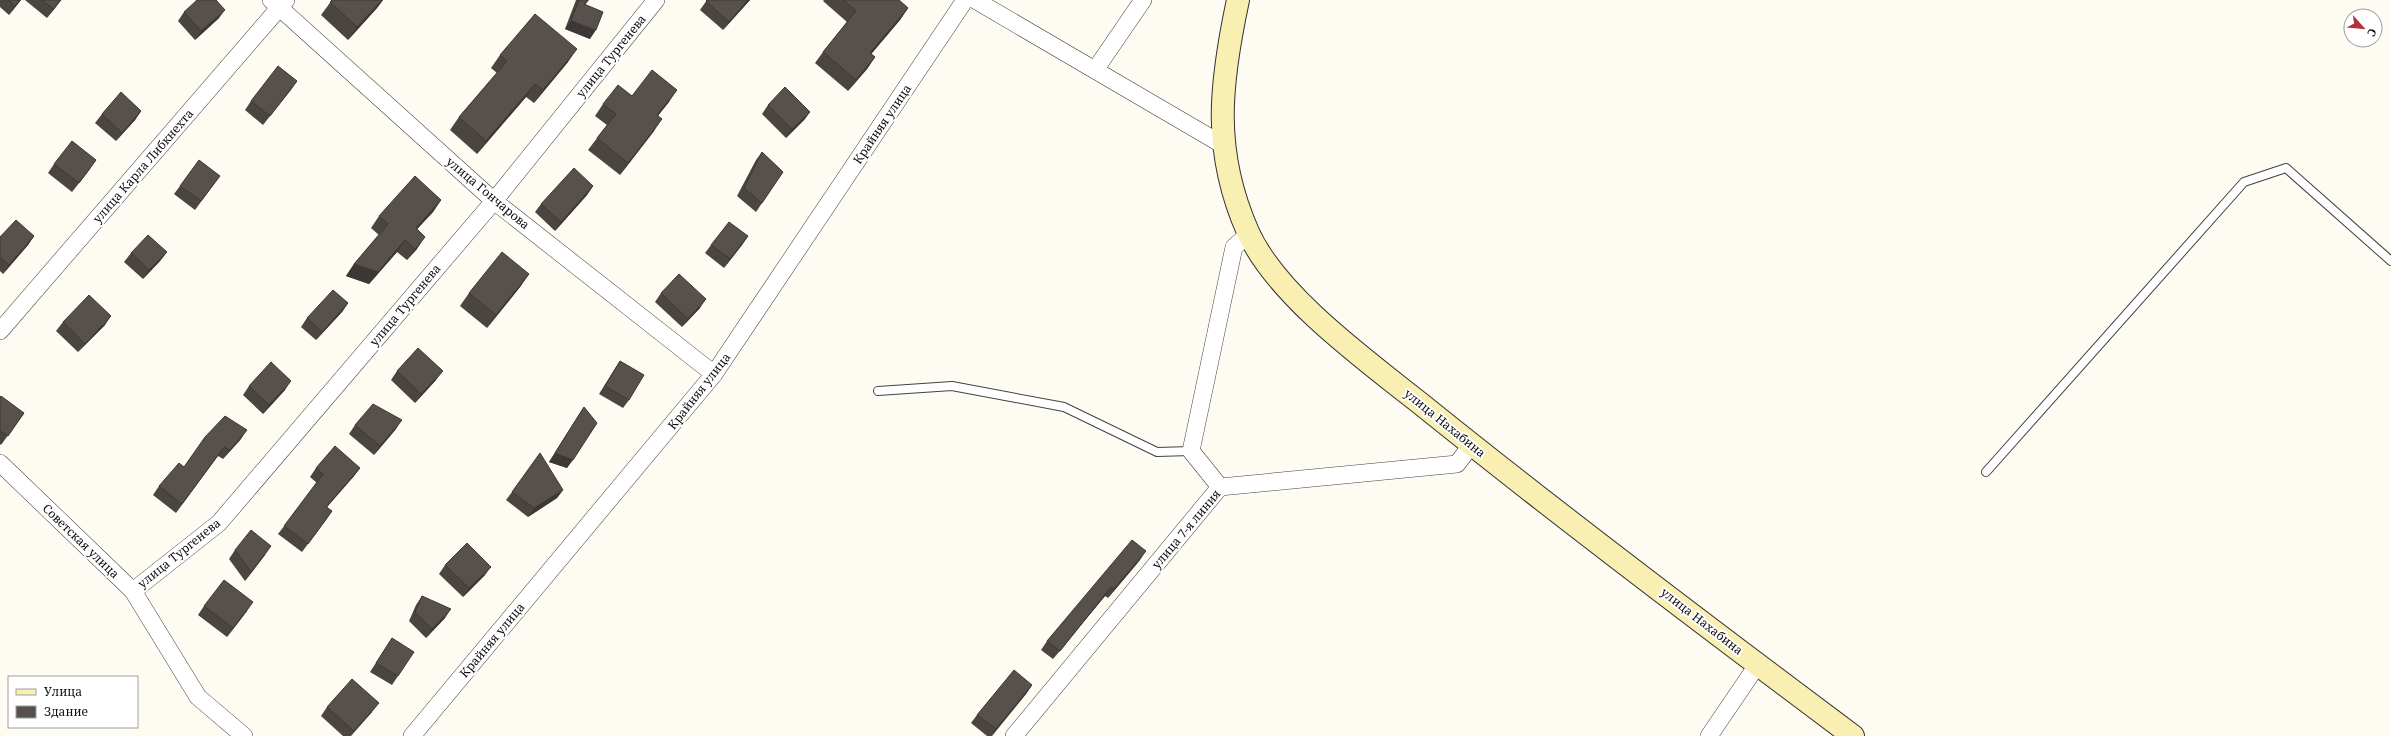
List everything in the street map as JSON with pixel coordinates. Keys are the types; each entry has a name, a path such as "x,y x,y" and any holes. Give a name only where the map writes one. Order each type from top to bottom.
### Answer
{"main road":[{"name":"улица Нахабина","path":"1238,0 1222,90 1223,145 1233,192 1249,234 1288,289 1334,334 1472,444 1853,736"}],"street":[{"name":"улица Тургенева","path":"133,591 219,523 494,200 656,0"},
{"name":"Крайняя улица","path":"412,736 714,374 965,0"},
{"path":"975,0 1223,145"},
{"path":"1095,70 1143,0"},
{"name":"улица Гончарова","path":"278,2 494,200 714,374"},
{"name":"улица Карла Либкнехта","path":"0,332 278,2"},
{"path":"1220,487 1191,451 1234,247 1249,234"},
{"name":"улица 7-я линия","path":"1014,736 1220,487 1457,464 1472,444"},
{"name":"Советская улица","path":"0,463 133,591 198,697 244,736"},
{"path":"1709,736 1758,664"}],"lane":[{"path":"1986,472 2244,182 2286,168 2391,261"},
{"path":"878,391 952,386 1064,407 1157,452 1191,451"}],"building":[{"path":"8,0 20,0 15,6"},
{"path":"42,0 61,0 53,9"},
{"path":"197,0 216,0 225,10 201,31 184,12"},
{"path":"332,0 382,0 357,27 330,2"},
{"path":"579,0 588,0 584,4 603,12 596,30 571,21"},
{"path":"748,0 729,22 706,1"},
{"path":"843,0 899,0 908,8 870,53 875,57 856,80 823,52 856,11"},
{"path":"535,14 577,49 543,90 535,84 486,141 459,117 507,61 500,55"},
{"path":"278,66 297,81 270,116 251,101"},
{"path":"652,70 677,90 657,115 662,119 628,163 597,138 616,114 603,104 618,85 632,96"},
{"path":"785,87 810,112 792,129 768,105"},
{"path":"121,92 141,111 122,133 102,114"},
{"path":"72,141 96,160 79,183 54,164"},
{"path":"762,152 783,172 762,203 744,188"},
{"path":"199,160 220,176 201,201 180,186"},
{"path":"574,168 593,186 561,222 541,204"},
{"path":"415,176 441,200 416,228 425,237 415,249 405,240 378,272 354,264 388,224 379,216"},
{"path":"16,220 34,236 9,265 0,257 0,237"},
{"path":"729,222 748,236 730,259 711,245"},
{"path":"148,235 167,252 149,270 131,253"},
{"path":"502,252 529,274 496,315 469,293"},
{"path":"679,274 706,299 688,319 661,293"},
{"path":"333,290 348,303 322,332 307,318"},
{"path":"89,295 111,316 85,344 63,322"},
{"path":"418,348 443,371 421,394 397,371"},
{"path":"620,361 644,375 629,400 605,386"},
{"path":"271,362 291,381 269,405 249,386"},
{"path":"1,396 24,413 8,436 0,431"},
{"path":"373,404 402,420 380,446 355,425"},
{"path":"584,407 597,423 573,460 555,453"},
{"path":"225,416 247,430 230,450 224,447 182,504 159,486 179,463 184,467 205,437"},
{"path":"335,446 360,468 326,507 332,511 308,544 284,526 323,474 316,468"},
{"path":"540,453 563,490 534,508 512,492"},
{"path":"251,530 271,546 251,572 235,550"},
{"path":"1132,540 1146,551 1114,589 1111,587 1060,651 1047,641"},
{"path":"467,543 491,567 469,588 445,565"},
{"path":"224,580 253,602 233,628 204,606"},
{"path":"422,596 451,609 432,629 415,612"},
{"path":"392,638 414,652 398,676 376,663"},
{"path":"1014,670 1032,685 996,729 977,715"},
{"path":"352,679 379,703 354,731 327,707"}]}
